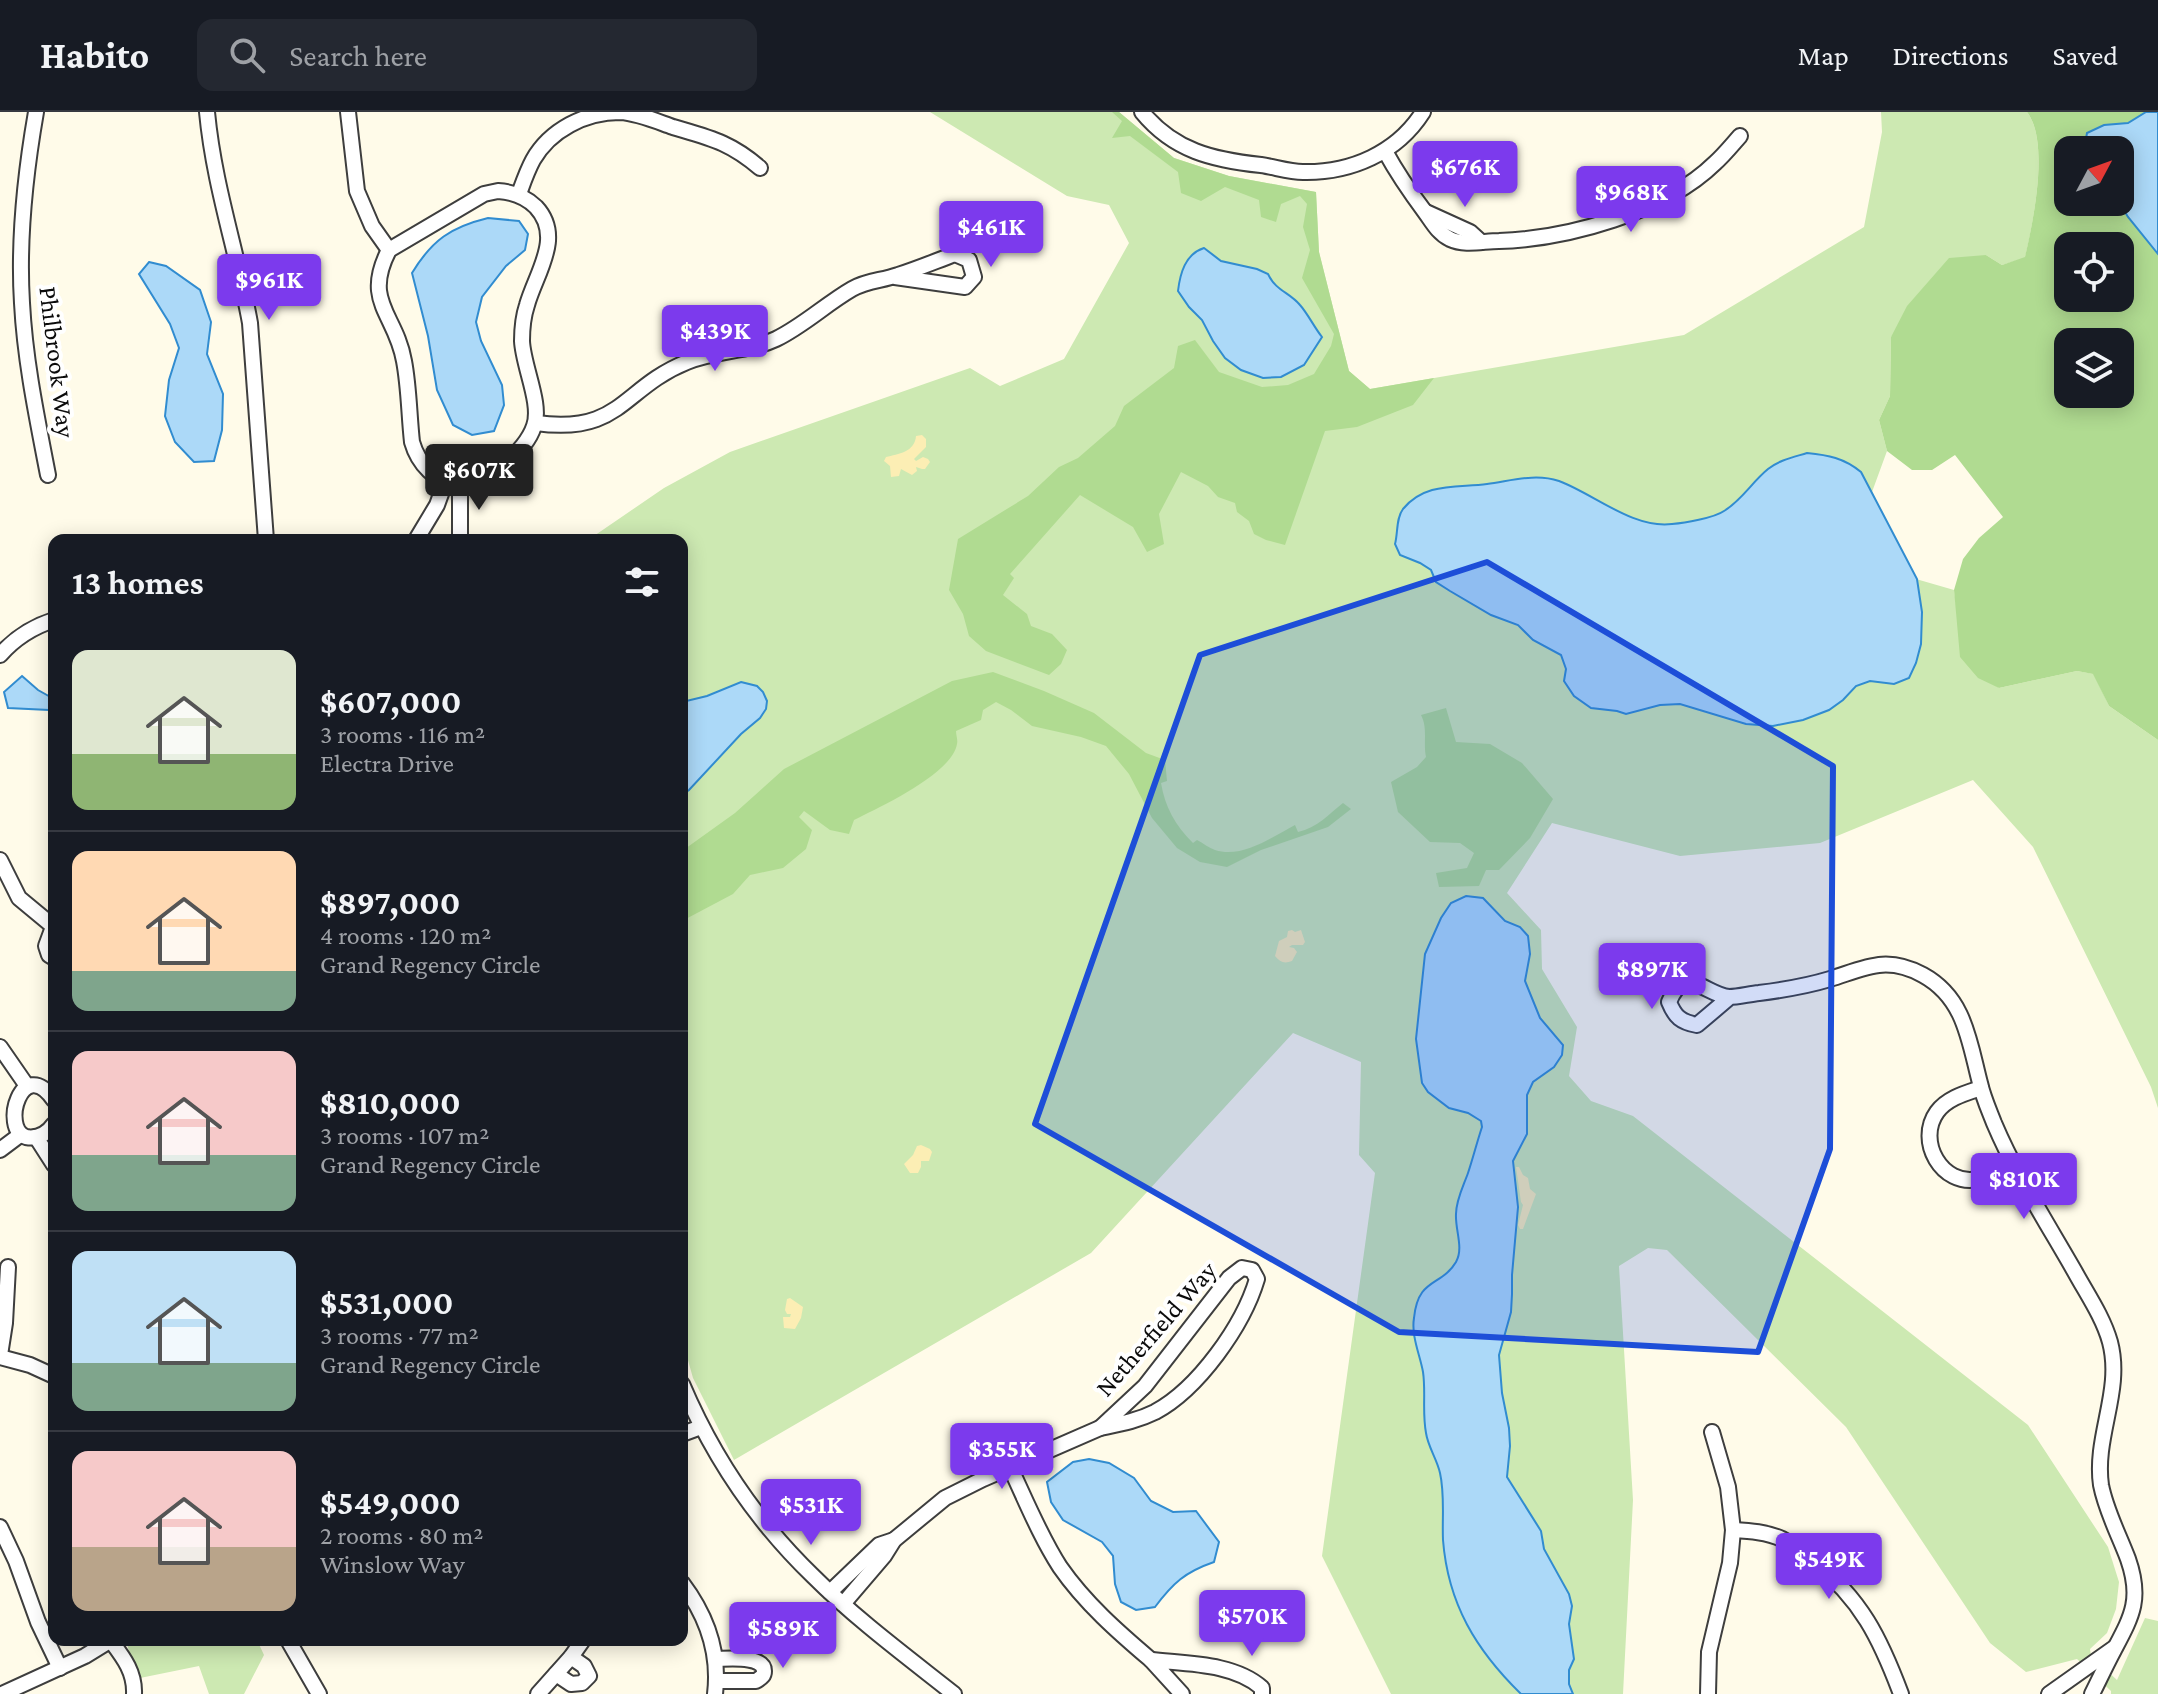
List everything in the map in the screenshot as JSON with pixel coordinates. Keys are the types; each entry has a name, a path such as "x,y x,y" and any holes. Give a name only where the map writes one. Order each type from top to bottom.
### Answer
{"street":[{"name":"Philbrook Way","path":"36,112 24,184 22,303 29,371 48,475"},
{"path":"207,112 215,173 250,323 266,534"},
{"path":"348,112 357,191 372,226 389,250"},
{"path":"1142,112 1169,138 1197,154 1301,172 1328,171 1361,163 1401,139 1423,112"},
{"path":"519,194 532,161 551,137 575,121 605,113 637,115 721,141 760,168"},
{"path":"1385,151 1401,180 1425,211 1470,232 1481,242 1573,232 1631,213 1686,184 1714,165 1740,136"},
{"path":"498,191 519,194 538,209 546,221 549,236 547,251 527,303 522,332 536,423 523,445 504,464 479,479 453,482 429,471 420,462 412,442 404,360 379,294 377,280 389,250 484,194 498,191"},
{"path":"536,423 570,426 606,416 675,368 699,358 768,342 869,281 895,277 955,254 969,260 974,277 965,287 895,277"},
{"path":"420,534 453,482"},
{"path":"453,482 459,534"},
{"path":"0,655 5,638 48,622"},
{"path":"0,860 19,898 48,922"},
{"path":"1730,997 1805,985 1876,964 1910,969 1936,984 1952,999 1962,1016 1981,1088 2011,1161 2091,1301 2110,1343 2114,1382 2100,1450 2102,1487 2128,1559 2135,1590 2127,1629 2092,1694"},
{"path":"0,1047 27,1086"},
{"path":"48,1091 27,1086 5,1094 3,1117 20,1135 36,1137 48,1131"},
{"path":"1981,1088 1954,1098 1938,1111 1930,1126 1929,1144 1936,1161 1956,1179 1976,1179 2011,1161"},
{"path":"0,1150 20,1135"},
{"path":"36,1137 48,1156"},
{"path":"8,1267 0,1356 48,1373"},
{"name":"Netherfield Way","path":"843,1604 894,1540 945,1498 1100,1428 1133,1421 1165,1406 1205,1370 1230,1334 1253,1293 1257,1279 1252,1270 1242,1268 1229,1278 1154,1376 1100,1428"},
{"path":"693,1422 765,1525 810,1574 954,1694"},
{"path":"1708,1694 1709,1652 1730,1563 1733,1530 1728,1487 1712,1432"},
{"path":"1010,1467 1060,1566 1085,1598 1182,1694"},
{"path":"0,1527 48,1643"},
{"path":"1733,1530 1763,1533 1783,1540 1841,1586 1874,1629 1901,1694"},
{"name":"Netherfield Way","path":"830,1592 879,1545 894,1540"},
{"path":"688,1593 704,1619 716,1659 716,1688 756,1681 764,1672 762,1664 756,1660 716,1659"},
{"path":"49,1646 60,1668"},
{"path":"2,1694 100,1646"},
{"path":"115,1646 130,1669 134,1694"},
{"path":"291,1646 319,1694"},
{"path":"538,1694 579,1646"},
{"path":"2049,1694 2115,1648"},
{"path":"556,1674 571,1684 582,1683 589,1676 584,1666 571,1657"},
{"path":"1151,1660 1201,1665 1242,1675 1262,1688 1262,1694"}],"highlighted area":[{"path":"1487,562 1833,766 1830,1149 1758,1352 1399,1332 1035,1124 1200,655"}],"green space":[{"path":"930,112 1119,112 1174,158 1229,176 1316,192 1319,252 1349,371 1370,389 1684,335 1864,227 1882,132 1881,112 2027,112 2034,125 2039,162 2025,258 2002,265 1986,255 1891,337 1890,396 1879,420 1887,451 1872,492 1916,579 1954,590 1964,661 1999,688 2077,671 2094,674 2109,706 2158,740 2158,1108 2151,1087 2033,847 1973,780 1820,843 1680,856 1552,823 1507,893 1541,930 1542,969 1577,1027 1569,1076 1591,1101 1633,1116 2028,1425 2108,1547 2119,1582 2116,1609 2107,1633 2090,1649 2091,1656 2117,1680 2145,1618 2158,1621 2158,1694 2111,1694 2077,1659 2026,1672 1990,1643 1846,1427 1667,1250 1648,1248 1619,1266 1633,1500 1623,1694 1391,1694 1322,1556 1375,1173 1359,1155 1361,1062 1293,1033 1091,1253 734,1460 693,1378 688,1360 688,534 597,534 664,488 730,452 970,368 1000,386 1064,359 1129,243 1109,205 1067,196"},
{"path":"1112,112 1119,112 1174,158 1229,176 1316,192 1319,252 1349,371 1370,389 1434,378 1413,405 1357,427 1325,431 1285,545 1254,534 1249,521 1237,512 1235,503 1218,497 1208,486 1181,472 1159,514 1164,544 1147,552 1133,527 1080,495 1010,574 1014,578 1003,595 1027,614 1031,626 1052,634 1067,650 1061,664 1049,675 986,651 969,636 963,614 949,590 958,539 1028,496 1059,467 1078,458 1115,426 1124,406 1174,368 1178,346 1195,340 1219,372 1262,387 1288,385 1314,374 1331,346 1334,334 1302,278 1310,250 1303,227 1307,204 1300,196 1281,204 1276,222 1261,217 1259,200 1225,187 1201,201 1181,193 1178,172 1130,136 1112,138 1122,121"},
{"path":"2027,112 2146,112 2128,123 2104,125 2093,136 2054,136 2054,216 2127,216 2158,254 2158,740 2109,706 2093,674 2077,671 1999,688 1978,678 1960,657 1954,590 1963,559 1979,538 2003,517 1955,455 1932,470 1912,470 1887,451 1879,420 1890,396 1891,337 1907,306 1949,258 1986,255 2002,265 2025,257 2038,183 2038,142"},
{"path":"993,672 1094,713 1146,753 1165,760 1167,781 1161,783 1165,800 1176,822 1193,843 1197,840 1215,850 1236,852 1295,825 1298,832 1311,827 1343,803 1351,809 1328,827 1261,850 1227,867 1200,862 1177,848 1152,818 1129,774 1106,746 1032,726 996,702 983,710 981,720 956,731 957,744 952,755 929,778 854,820 849,834 830,830 804,811 799,817 812,830 806,849 783,868 750,875 733,894 688,918 688,847 735,813 784,769 952,681"},
{"path":"1446,708 1456,742 1490,744 1522,763 1553,799 1530,838 1499,870 1486,870 1479,886 1439,887 1436,873 1467,868 1474,853 1460,843 1430,842 1398,812 1391,782 1417,767 1426,757 1421,715"},
{"path":"128,1646 260,1646 264,1655 244,1694 209,1694 199,1666 140,1678"}],"sand":[{"path":"922,435 926,439 926,447 914,459 928,459 930,462 925,469 916,467 917,471 912,475 901,469 899,476 891,477 890,466 884,461 886,457 909,449 916,436"},
{"path":"1292,930 1301,930 1305,942 1289,947 1297,952 1292,961 1282,962 1275,956 1279,941"},
{"path":"921,1145 932,1152 929,1161 921,1161 918,1173 910,1173 904,1164"},
{"path":"1516,1167 1528,1178 1530,1189 1536,1194 1523,1229 1518,1225 1523,1205"},
{"path":"790,1298 803,1307 795,1329 784,1328 783,1317 790,1317 791,1314 785,1310"}],"water":[{"path":"2146,112 2158,112 2158,254 2127,216 2134,216 2134,136 2086,136 2104,125 2128,123"},
{"path":"488,218 519,221 528,234 525,250 506,266 482,297 476,322 481,341 502,385 504,405 494,431 472,435 453,425 437,390 428,336 412,273 444,236"},
{"path":"1204,248 1221,261 1268,274 1300,305 1322,337 1304,365 1281,377 1263,378 1241,370 1225,358 1202,320 1178,291 1188,260"},
{"path":"149,262 166,266 200,290 211,322 207,354 223,394 222,430 214,461 194,462 175,442 165,416 169,380 179,348 170,324 139,274"},
{"path":"1807,453 1836,458 1861,472 1917,579 1922,612 1921,644 1909,678 1894,684 1870,681 1856,686 1829,710 1803,720 1773,726 1746,724 1680,704 1660,705 1626,714 1591,708 1574,696 1564,681 1566,669 1561,655 1533,640 1518,625 1491,615 1436,582 1431,570 1400,555 1395,544 1403,509 1431,490 1523,478 1550,479 1628,516 1657,524 1672,524 1719,514 1736,502 1772,466"},
{"path":"22,676 48,696 48,710 8,708 4,692"},
{"path":"741,682 757,686 763,692 766,709 688,791 688,701"},
{"path":"1466,896 1483,898 1505,921 1520,927 1528,936 1530,954 1525,981 1540,1018 1563,1045 1562,1055 1554,1067 1533,1082 1527,1095 1527,1134 1513,1161 1518,1207 1511,1312 1499,1355 1509,1428 1507,1477 1541,1531 1544,1549 1569,1594 1574,1659 1569,1670 1569,1684 1573,1694 1521,1694 1491,1660 1467,1624 1451,1585 1446,1563 1442,1481 1425,1425 1423,1372 1414,1332 1416,1305 1425,1289 1444,1276 1458,1257 1457,1204 1482,1127 1481,1121 1468,1113 1449,1108 1428,1092 1422,1083 1416,1039 1425,954 1451,903"},
{"path":"1089,1459 1109,1463 1134,1478 1151,1501 1173,1512 1196,1511 1219,1542 1214,1562 1180,1579 1155,1607 1136,1610 1121,1602 1115,1584 1113,1556 1102,1542 1063,1520 1051,1502 1047,1482 1073,1462"}]}
